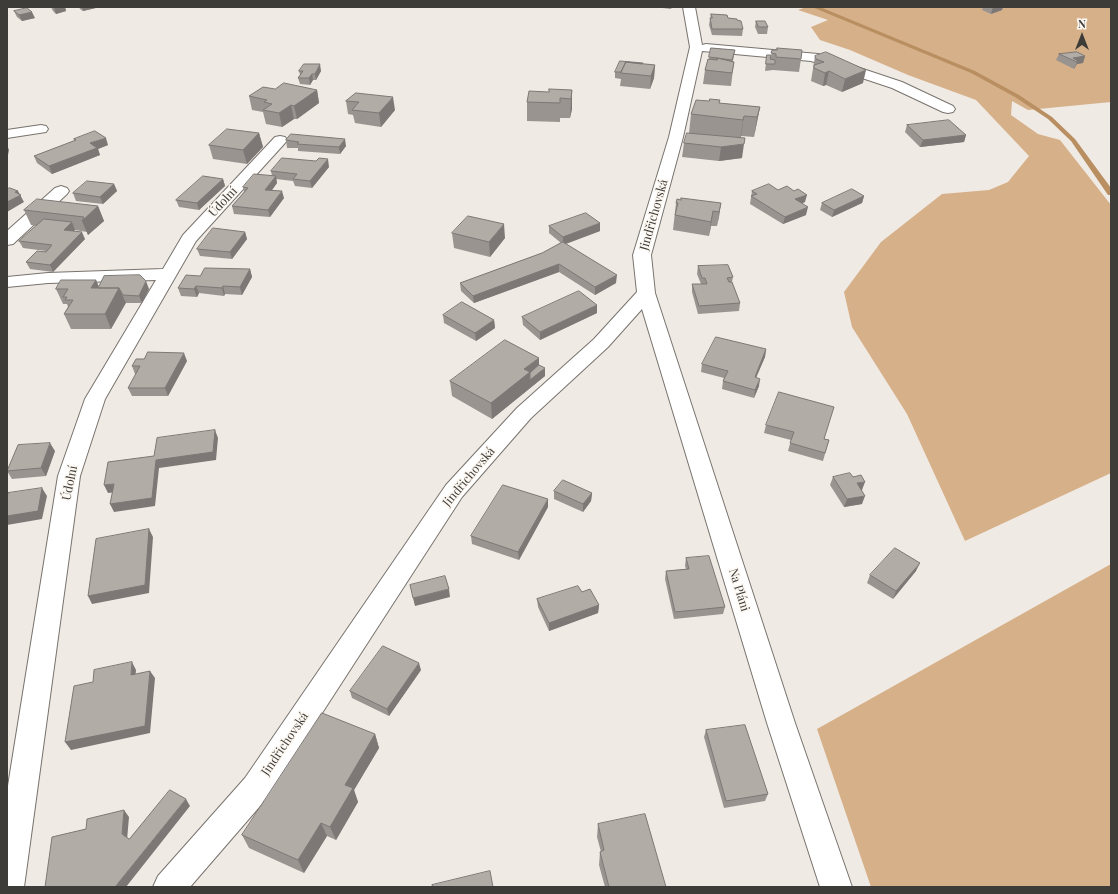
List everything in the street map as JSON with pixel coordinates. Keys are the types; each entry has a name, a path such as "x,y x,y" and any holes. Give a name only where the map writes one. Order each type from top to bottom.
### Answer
{"street":[{"name":"Jindřichovská","path":"169,887 256,788 454,491 524,413 601,343 646,293 642,255 676,137 696,47 689,7"},
{"path":"696,47 813,57 897,85 948,109"},
{"path":"7,134 40,129"},
{"name":"Údolní","path":"8,887 69,476 94,399 189,239 280,140"},
{"path":"7,240 61,192"},
{"path":"7,282 48,278 169,274"},
{"name":"Na Pláni","path":"646,293 781,723 836,887"}],"shaded area":[{"path":"806,7 1111,7 1111,102 1028,110 1012,101 1011,115 1038,134 1060,140 1111,205 1111,473 965,541 907,414 852,327 844,292 881,242 942,194 989,190 1008,182 1029,156 976,100 908,75 850,50 820,40 811,27 828,20 798,10"},
{"path":"1111,564 1111,887 871,887 817,729"}],"building":[{"path":"27,8 32,12 19,15 14,11"},
{"path":"711,14 727,15 728,18 737,19 741,21 743,29 712,29 710,18 712,18"},
{"path":"756,21 765,21 768,27 759,27"},
{"path":"711,48 735,50 732,60 709,57"},
{"path":"777,48 802,50 801,59 776,57 776,54 771,53 772,50 777,50"},
{"path":"826,52 866,70 845,79 829,71 825,73 814,68 814,65 824,62 816,59 815,56"},
{"path":"1077,52 1085,56 1073,58 1078,61 1077,62 1059,54"},
{"path":"767,55 771,55 770,59 775,60 775,64 766,64"},
{"path":"717,58 734,62 732,73 705,70 708,59 717,60"},
{"path":"620,61 643,63 626,62 621,72 615,72"},
{"path":"626,62 655,65 651,76 621,73"},
{"path":"304,64 320,64 315,74 312,74 309,78 298,78 303,71 299,71"},
{"path":"284,83 317,90 294,106 291,105 279,113 263,110 272,104 264,102 267,100 249,96 263,87 275,89"},
{"path":"549,89 572,90 571,99 560,98 560,103 527,102 529,91 549,92"},
{"path":"356,93 393,97 379,113 352,110 359,102 346,101"},
{"path":"710,99 720,100 719,103 760,107 757,117 744,116 743,120 691,114 696,100 709,101"},
{"path":"949,120 966,135 923,140 907,125"},
{"path":"227,129 259,133 243,150 209,145"},
{"path":"95,131 106,138 90,143 97,148 49,166 34,156 76,140 74,139"},
{"path":"687,133 745,138 744,144 721,147 684,143"},
{"path":"291,134 345,139 339,147 297,144 299,142 286,140"},
{"path":"282,158 316,161 319,158 328,159 310,181 293,179 297,174 271,171"},
{"path":"254,174 276,176 265,190 282,191 268,210 232,206 248,188 243,187"},
{"path":"203,176 223,179 197,203 176,200"},
{"path":"87,181 114,184 100,197 73,193"},
{"path":"769,184 778,190 787,186 794,191 798,189 807,195 795,199 808,207 785,217 751,196 757,194 752,191"},
{"path":"10,188 18,191 15,192 21,195 7,202 7,189"},
{"path":"852,189 864,196 834,210 822,203"},
{"path":"681,198 721,203 719,212 713,211 711,222 675,215 678,203 676,203 677,199 681,200"},
{"path":"37,199 98,206 82,221 84,217 24,210"},
{"path":"586,213 600,223 563,237 549,226"},
{"path":"468,216 504,224 489,242 452,233"},
{"path":"44,219 72,222 64,230 82,232 50,265 26,262 37,251 46,252 52,245 19,241"},
{"path":"213,228 245,232 230,252 197,249"},
{"path":"563,242 617,275 595,287 559,264 473,296 460,283 542,253"},
{"path":"728,265 733,277 727,278 729,282 732,282 740,303 699,306 692,284 707,284 705,278 702,278 698,266"},
{"path":"205,268 250,269 240,287 223,286 222,288 196,286 194,289 178,288 186,275 200,276"},
{"path":"140,275 146,281 139,296 123,295 119,288 98,288 104,276"},
{"path":"61,280 96,280 91,288 119,288 105,314 64,314 73,300 65,300 67,297 63,297 68,289 56,289"},
{"path":"579,291 597,305 540,332 522,317"},
{"path":"462,302 494,320 475,333 443,315"},
{"path":"716,337 766,349 755,377 760,379 755,390 723,381 728,371 702,364"},
{"path":"505,340 539,358 524,369 530,372 491,403 450,381"},
{"path":"148,352 184,353 165,388 128,388 140,366 132,366 136,359 144,359"},
{"path":"539,365 545,368 530,380 530,373"},
{"path":"779,392 834,407 824,439 829,440 825,453 790,443 794,432 766,425"},
{"path":"215,430 213,452 156,460 152,498 110,504 114,484 104,485 108,462 154,456 157,438"},
{"path":"50,443 41,468 7,471 18,445"},
{"path":"850,473 853,477 861,475 865,482 857,483 865,496 847,499 833,477"},
{"path":"563,480 592,493 583,504 554,491"},
{"path":"503,485 548,499 518,552 471,536"},
{"path":"42,488 38,511 7,516 8,493"},
{"path":"149,529 145,585 88,596 96,539"},
{"path":"895,548 920,563 896,591 870,575"},
{"path":"709,556 725,607 675,612 666,571 689,569 686,558"},
{"path":"445,576 449,589 413,598 410,585"},
{"path":"578,586 582,592 590,589 599,605 549,623 537,599"},
{"path":"383,646 419,663 387,709 350,691"},
{"path":"132,662 131,675 150,671 145,726 65,742 74,686 93,682 94,670"},
{"path":"322,713 375,734 345,785 353,788 330,827 321,823 298,860 242,835"},
{"path":"745,725 768,794 726,801 706,730"},
{"path":"170,790 186,799 115,887 45,887 52,837 86,829 87,819 124,810 122,834 129,839"},
{"path":"645,814 666,887 609,887 600,852 604,850 598,824"},
{"path":"490,871 493,887 433,887 432,885"}],"waterway":[{"path":"815,7 973,72 1017,96 1050,118 1073,140 1111,193"}]}
